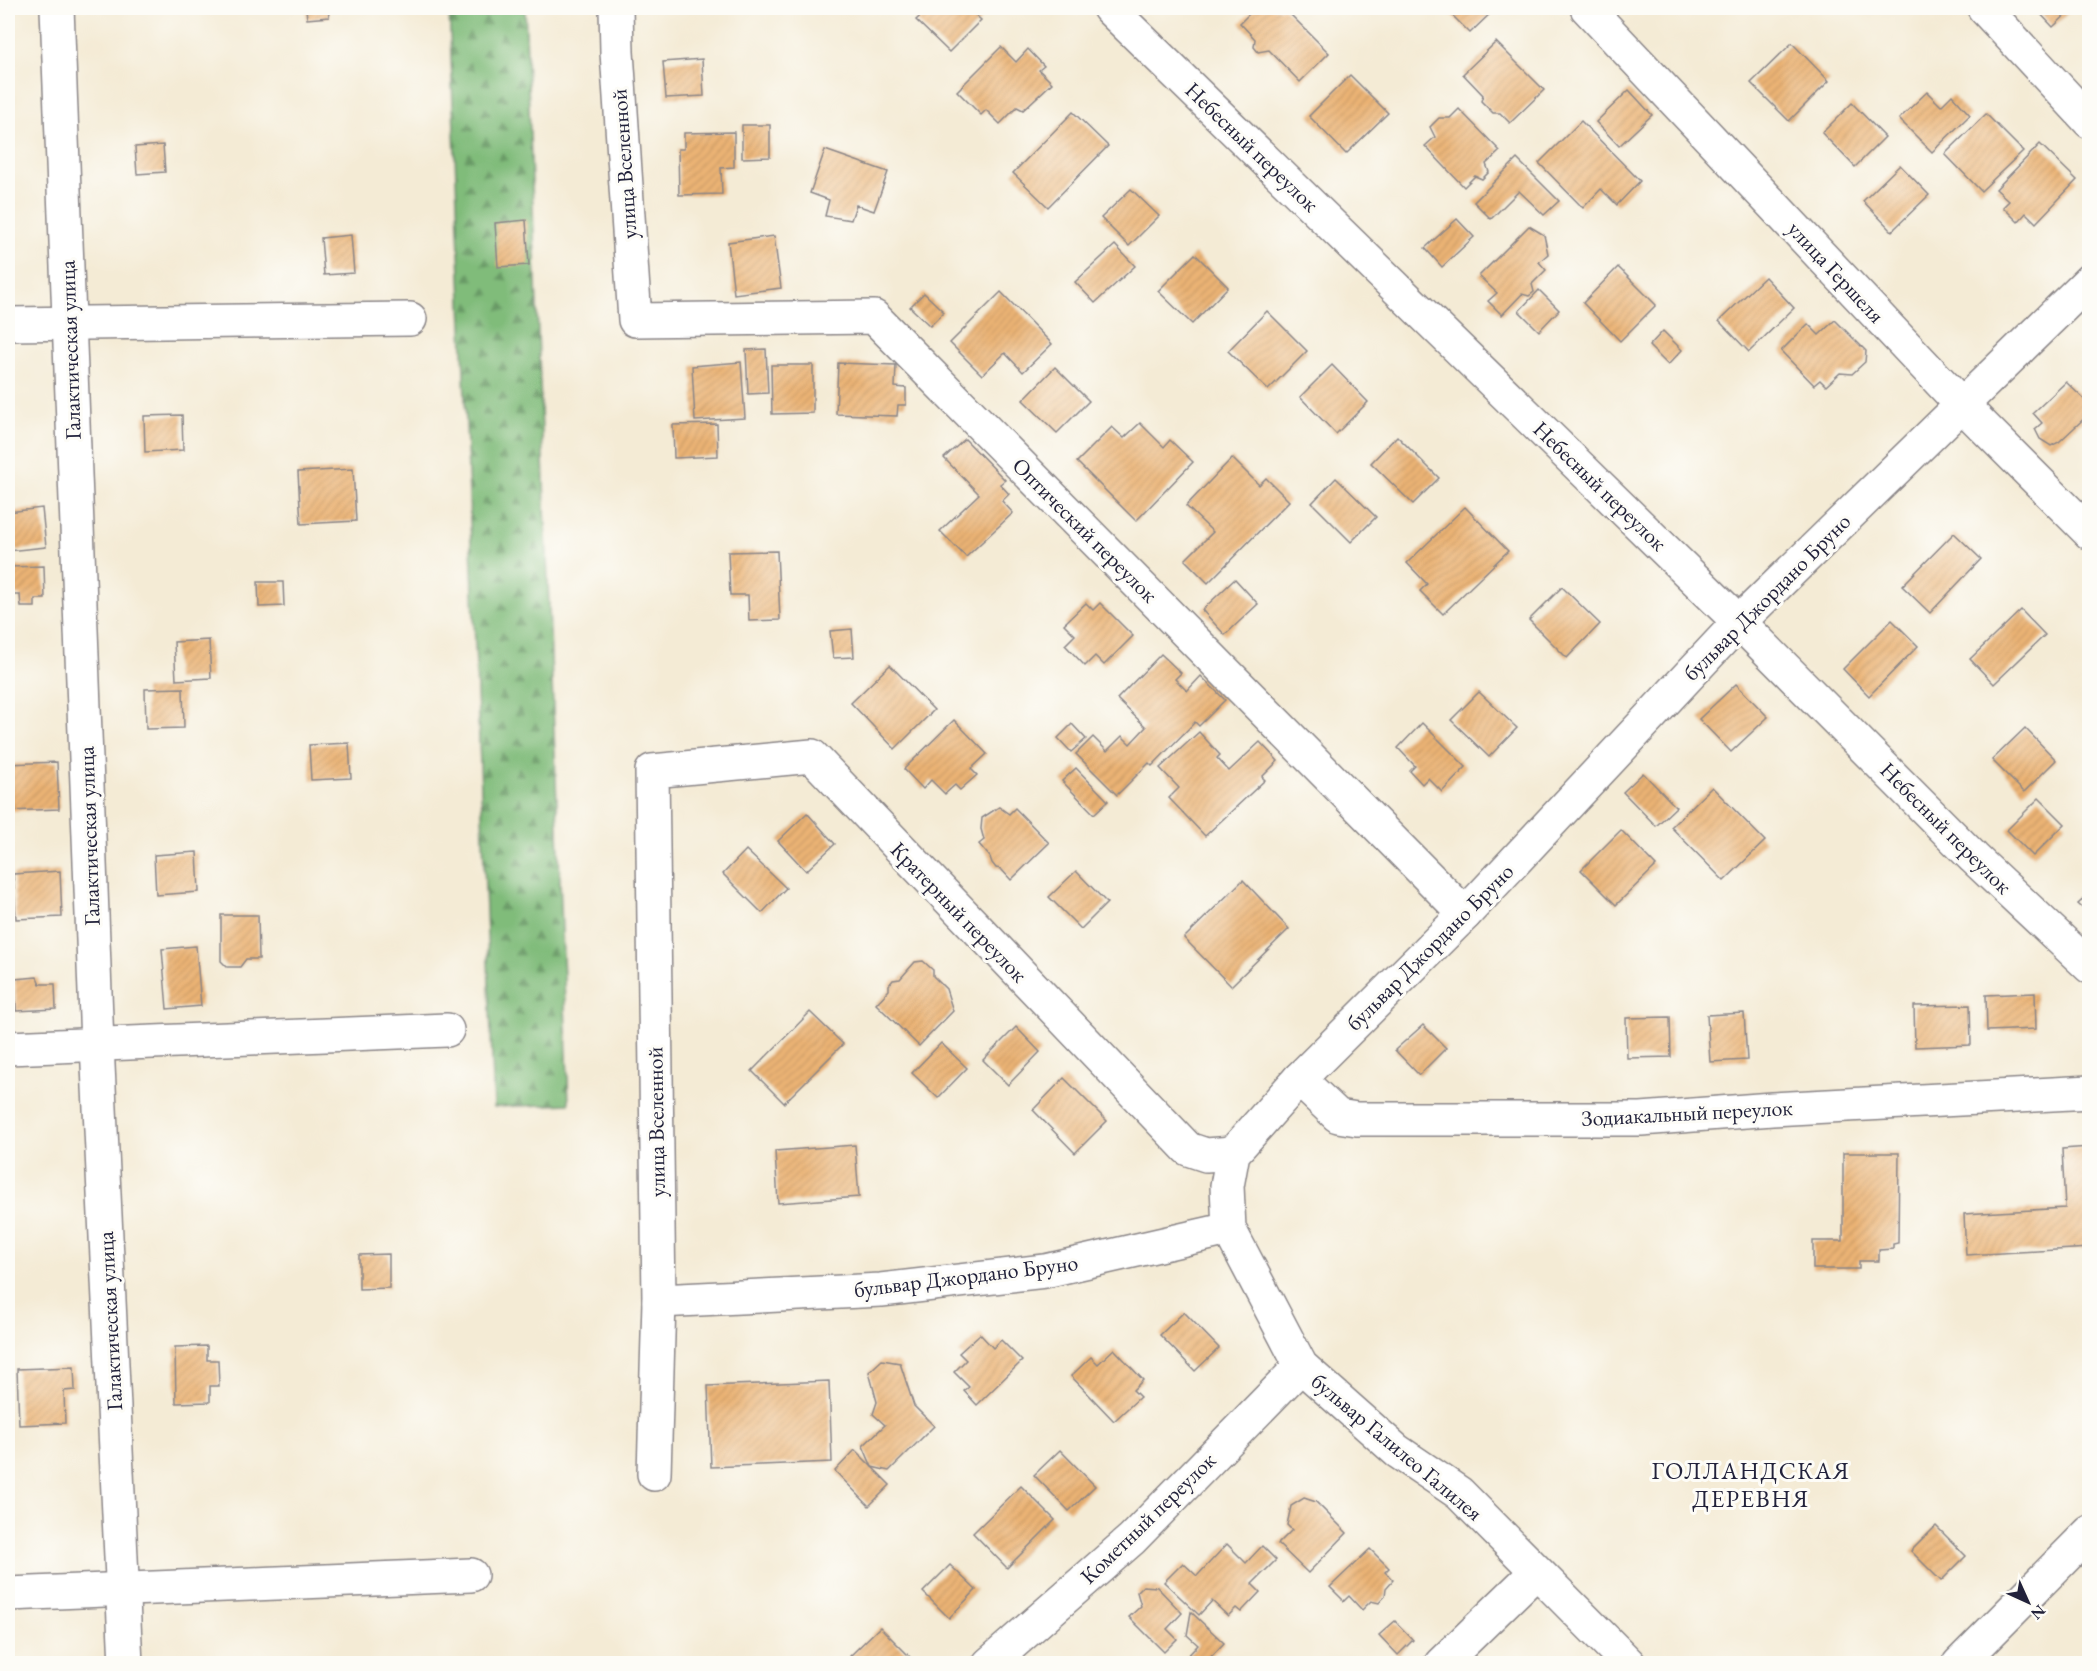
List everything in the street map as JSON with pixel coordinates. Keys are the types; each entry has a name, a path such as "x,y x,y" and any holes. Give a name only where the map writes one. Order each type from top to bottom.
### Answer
{"street":[{"name":"Галактическая улица","path":"57,8 64,141 68,323 97,1044 126,1664"},
{"name":"улица Вселенной","path":"616,8 635,320"},
{"name":"Небесный переулок","path":"1109,8 1740,622 1974,858 2090,967"},
{"name":"улица Гершеля","path":"1587,8 1961,404 2090,533"},
{"path":"1984,8 2090,122"},
{"name":"бульвар Джордано Бруно","path":"1233,1154 1299,1078 1465,914 1740,622 2090,280"},
{"name":"Оптический переулок","path":"635,320 874,316 1465,914"},
{"path":"8,324 410,319"},
{"name":"Кратерный переулок","path":"652,771 812,756 1188,1149 1206,1155 1233,1154"},
{"name":"улица Вселенной","path":"652,771 659,1301 654,1474"},
{"path":"8,1048 447,1030"},
{"name":"Зодиакальный переулок","path":"1299,1078 1338,1116 1357,1119 1641,1119 1772,1109 2090,1092"},
{"path":"1229,1229 1227,1186 1233,1154"},
{"name":"бульвар Джордано Бруно","path":"659,1301 881,1290 1034,1272 1229,1229"},
{"name":"бульвар Галилео Галилея","path":"1229,1229 1301,1366 1397,1451 1459,1493 1629,1664"},
{"name":"Кометный переулок","path":"989,1664 1132,1539 1301,1366"},
{"path":"1959,1664 2090,1532"},
{"path":"1441,1664 1536,1572"},
{"path":"8,1594 471,1575"}],"green space":[{"path":"449,8 525,8 569,1104 494,1107"}],"building":[{"path":"306,8 328,8 329,17 307,19"},
{"path":"929,8 968,8 981,20 949,52 916,20"},
{"path":"1255,8 1284,8 1329,53 1300,82 1269,50 1258,52 1254,47 1255,39 1240,23"},
{"path":"1445,8 1496,8 1470,33"},
{"path":"2035,8 2073,8 2053,27"},
{"path":"1496,42 1544,90 1510,123 1500,113 1493,113 1481,101 1483,95 1463,74"},
{"path":"1792,43 1829,81 1789,121 1751,83"},
{"path":"1001,47 1016,62 1028,49 1044,66 1039,70 1052,83 1023,110 1017,107 1000,124 986,110 981,115 957,91"},
{"path":"702,59 704,96 666,98 663,62"},
{"path":"1350,75 1388,113 1346,154 1309,116"},
{"path":"1629,90 1652,115 1619,146 1596,122"},
{"path":"1927,92 1941,106 1952,95 1970,115 1932,152 1899,119"},
{"path":"1852,103 1885,137 1855,167 1822,133"},
{"path":"1459,109 1500,151 1486,164 1489,172 1482,179 1475,176 1464,187 1425,146 1435,137 1430,127 1439,118 1450,118"},
{"path":"1073,112 1108,146 1048,207 1013,173"},
{"path":"1986,114 2023,151 1981,191 1945,154"},
{"path":"1581,121 1640,181 1617,205 1601,189 1583,208 1539,163"},
{"path":"742,125 770,125 770,157 742,158"},
{"path":"734,132 734,167 721,168 722,194 679,195 678,149 684,149 684,133"},
{"path":"2040,144 2077,180 2036,223 2026,213 2018,222 2003,207 2009,201 1996,189"},
{"path":"163,145 165,172 137,174 135,147"},
{"path":"825,150 888,172 874,211 856,205 851,220 825,216 829,200 810,193"},
{"path":"1517,159 1559,201 1544,215 1519,191 1491,219 1474,202"},
{"path":"1900,165 1929,195 1892,231 1863,201"},
{"path":"1131,189 1159,216 1129,246 1101,218"},
{"path":"1457,219 1474,237 1442,267 1425,248"},
{"path":"526,220 529,265 498,267 495,223"},
{"path":"1529,226 1544,235 1548,254 1539,262 1546,270 1532,284 1534,292 1529,296 1522,294 1502,315 1488,301 1497,293 1479,276"},
{"path":"351,235 354,273 324,275 321,238"},
{"path":"774,236 781,288 734,294 728,242"},
{"path":"1115,245 1135,266 1095,303 1075,282"},
{"path":"1195,254 1228,287 1192,324 1158,291"},
{"path":"1618,267 1656,305 1620,341 1583,303"},
{"path":"1765,277 1794,308 1749,352 1719,321"},
{"path":"1539,290 1559,310 1539,331 1519,311"},
{"path":"1001,292 1052,344 1023,372 1005,353 982,375 950,343"},
{"path":"924,293 944,312 930,326 910,307"},
{"path":"1267,311 1307,351 1268,390 1228,351"},
{"path":"1835,320 1866,351 1865,362 1852,374 1840,373 1826,386 1820,380 1814,385 1781,351 1808,324 1819,335"},
{"path":"1663,331 1682,350 1668,365 1649,346"},
{"path":"766,349 768,393 748,394 746,350"},
{"path":"741,362 745,418 695,421 692,366"},
{"path":"838,363 896,365 895,387 906,388 906,405 898,405 897,416 836,414"},
{"path":"771,365 813,365 813,413 772,414"},
{"path":"1332,365 1368,402 1336,434 1300,397"},
{"path":"1055,367 1089,401 1057,433 1023,400"},
{"path":"2066,382 2090,405 2090,413 2059,442 2051,446 2040,439 2035,429 2042,423 2033,413"},
{"path":"182,415 183,450 145,452 144,416"},
{"path":"1140,423 1164,447 1170,440 1193,462 1136,521 1077,462 1112,427 1124,438"},
{"path":"717,424 718,456 674,458 673,425"},
{"path":"1397,436 1439,478 1413,504 1371,463"},
{"path":"965,439 1005,480 1000,484 1009,494 1002,501 1013,513 966,557 940,531 979,494 944,458"},
{"path":"1232,458 1259,485 1266,478 1289,501 1208,583 1185,560 1213,532 1186,506"},
{"path":"353,469 356,521 301,524 298,472"},
{"path":"1336,478 1376,517 1351,542 1312,503"},
{"path":"1465,507 1508,551 1443,614 1420,591 1427,584 1407,563"},
{"path":"42,508 46,547 8,551 8,512"},
{"path":"1954,533 1981,559 1930,613 1902,586"},
{"path":"777,551 780,620 749,621 748,595 730,595 728,552"},
{"path":"44,566 45,599 35,599 35,607 21,607 20,595 9,595 8,567"},
{"path":"1235,579 1258,604 1225,635 1202,610"},
{"path":"258,582 283,582 284,606 259,607"},
{"path":"1562,587 1600,624 1567,658 1529,620"},
{"path":"1086,603 1093,610 1100,603 1133,636 1104,665 1095,656 1085,666 1065,645 1075,635 1064,624"},
{"path":"2021,610 2045,635 1994,684 1970,659"},
{"path":"1892,620 1918,646 1869,696 1843,669"},
{"path":"852,629 854,657 833,658 830,631"},
{"path":"209,640 211,678 176,680 174,642"},
{"path":"1161,654 1181,673 1175,679 1187,691 1201,676 1225,700 1199,726 1195,722 1152,766 1149,763 1117,795 1076,754 1093,737 1107,751 1122,736 1130,744 1146,727 1117,699"},
{"path":"890,665 934,710 895,749 851,703"},
{"path":"1736,684 1768,717 1731,752 1699,719"},
{"path":"183,688 184,728 146,729 145,689"},
{"path":"1479,692 1517,728 1489,757 1451,720"},
{"path":"954,720 987,754 971,769 977,775 960,790 955,785 945,794 931,780 923,789 904,769"},
{"path":"1422,723 1466,767 1442,792 1428,778 1422,784 1410,771 1415,766 1398,748"},
{"path":"1072,724 1086,739 1071,752 1058,738"},
{"path":"2025,728 2056,760 2024,792 1992,760"},
{"path":"1199,732 1220,755 1217,758 1229,771 1260,742 1278,761 1262,777 1265,780 1205,836 1169,798 1179,788 1160,768"},
{"path":"349,743 351,778 311,780 309,745"},
{"path":"57,762 59,809 8,811 8,764"},
{"path":"1076,768 1108,801 1094,814 1062,781"},
{"path":"1643,773 1676,807 1656,826 1623,792"},
{"path":"1712,787 1765,841 1724,881 1671,827"},
{"path":"2039,798 2065,824 2033,856 2007,830"},
{"path":"999,807 1009,814 1015,808 1049,843 1011,880 1001,869 996,868 979,844 984,840 981,829 982,818"},
{"path":"807,813 835,844 806,871 778,841"},
{"path":"1621,830 1656,866 1616,905 1581,870"},
{"path":"746,850 786,888 762,913 723,874"},
{"path":"197,852 199,892 156,895 154,855"},
{"path":"60,871 62,917 16,919 13,874"},
{"path":"1076,871 1107,903 1081,929 1049,897"},
{"path":"1243,880 1289,929 1231,986 1184,938"},
{"path":"2090,893 2090,915 2078,904"},
{"path":"221,915 258,915 259,959 246,959 240,967 227,967 221,961"},
{"path":"196,946 201,1006 167,1009 162,949"},
{"path":"923,961 933,970 933,976 946,989 953,1011 919,1046 876,1004 889,990 889,985 893,980 900,979 915,962"},
{"path":"37,977 40,984 55,984 56,1009 16,1011 15,979"},
{"path":"2035,993 2036,1029 1987,1031 1986,995"},
{"path":"1970,1005 1971,1045 1915,1047 1914,1006"},
{"path":"810,1012 843,1044 784,1103 752,1071"},
{"path":"1744,1013 1747,1060 1710,1062 1707,1015"},
{"path":"1670,1017 1671,1057 1627,1058 1626,1018"},
{"path":"1423,1025 1446,1048 1419,1075 1395,1050"},
{"path":"1016,1027 1040,1052 1008,1085 983,1060"},
{"path":"941,1043 967,1068 938,1098 912,1073"},
{"path":"1064,1078 1107,1121 1075,1153 1033,1110"},
{"path":"855,1145 859,1197 778,1203 775,1151"},
{"path":"2090,1147 2090,1248 1966,1255 1964,1214 2065,1208 2062,1149"},
{"path":"1843,1153 1899,1153 1898,1243 1893,1244 1893,1249 1879,1250 1879,1261 1859,1261 1859,1269 1813,1269 1813,1241 1843,1241"},
{"path":"389,1254 389,1288 359,1289 359,1255"},
{"path":"1184,1312 1219,1348 1195,1371 1160,1335"},
{"path":"980,1334 993,1348 1001,1340 1022,1361 977,1405 964,1391 969,1387 954,1372 966,1360 959,1353"},
{"path":"207,1346 207,1360 218,1360 219,1386 210,1386 210,1402 176,1403 175,1347"},
{"path":"1114,1349 1143,1380 1133,1390 1140,1397 1114,1421 1071,1376 1091,1357 1098,1364"},
{"path":"882,1360 900,1363 914,1406 934,1426 889,1471 872,1467 863,1446 885,1425 873,1414 877,1402 869,1372"},
{"path":"74,1367 75,1390 64,1391 65,1423 19,1425 17,1369"},
{"path":"829,1381 832,1462 711,1467 708,1386"},
{"path":"855,1450 890,1485 869,1506 835,1471"},
{"path":"1060,1450 1095,1486 1069,1511 1034,1475"},
{"path":"1021,1486 1055,1520 1007,1568 973,1533"},
{"path":"1304,1498 1316,1502 1347,1533 1308,1573 1278,1544 1292,1530 1287,1525 1291,1506"},
{"path":"1936,1526 1966,1556 1941,1581 1911,1551"},
{"path":"1227,1544 1246,1563 1262,1546 1276,1560 1252,1584 1260,1592 1241,1612 1236,1608 1228,1616 1212,1601 1199,1615 1164,1582 1183,1563 1197,1576"},
{"path":"1370,1549 1389,1568 1385,1572 1393,1580 1386,1588 1385,1596 1379,1603 1371,1601 1362,1610 1349,1596 1344,1601 1330,1587"},
{"path":"950,1565 976,1590 949,1618 923,1592"},
{"path":"1143,1586 1157,1587 1182,1613 1167,1629 1177,1639 1164,1652 1129,1617 1141,1606 1137,1592"},
{"path":"1191,1612 1224,1643 1204,1664 1180,1664 1198,1645 1187,1635"},
{"path":"1395,1621 1413,1640 1398,1655 1379,1635"},
{"path":"880,1627 910,1657 903,1664 857,1664 850,1656"}],"district":[{"name":"ГОЛЛАНДСКАЯ ДЕРЕВНЯ","path":"1751,1484"}]}
